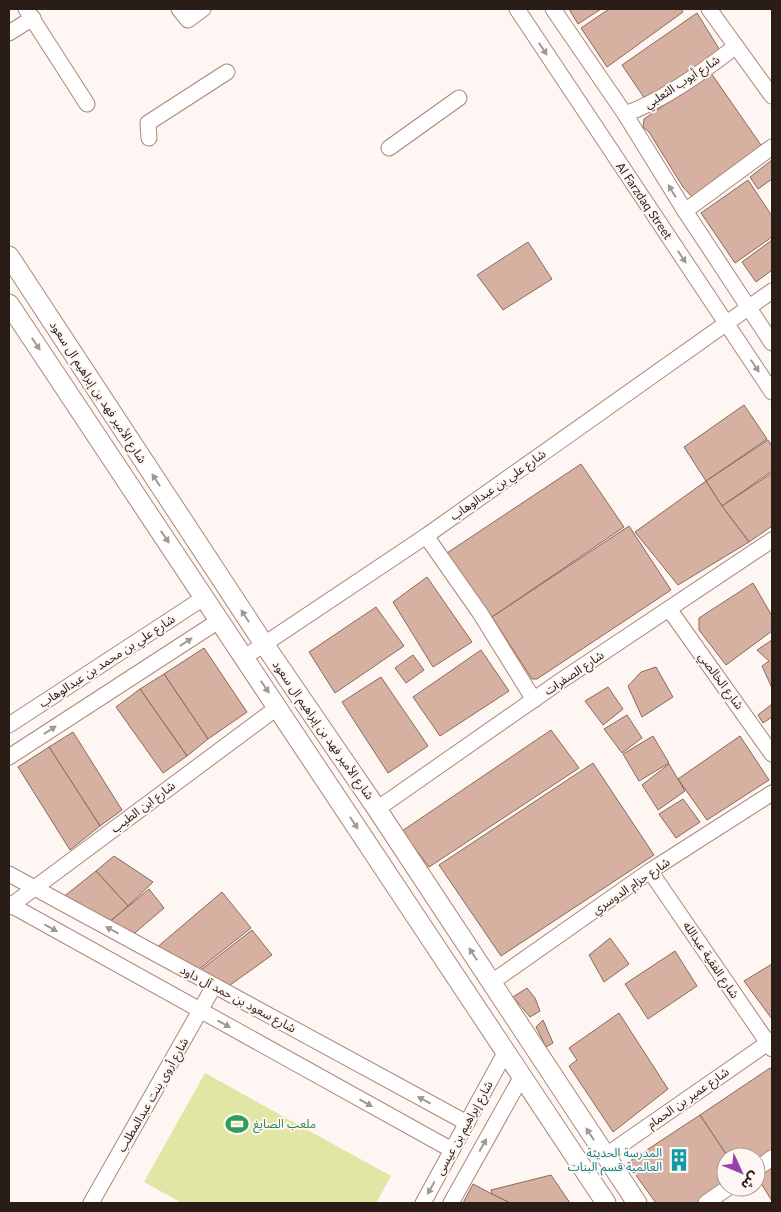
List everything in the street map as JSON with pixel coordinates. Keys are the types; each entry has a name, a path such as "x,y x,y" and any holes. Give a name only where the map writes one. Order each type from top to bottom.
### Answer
{"main road":[{"name":"شارع الأمير فهد بن إبراهيم ال سعود","path":"9,256 264,644 377,809 492,982 604,1156 637,1203"},
{"name":"شارع الأمير فهد بن إبراهيم ال سعود","path":"9,304 606,1203"}],"street":[{"path":"179,9 188,20 203,9"},
{"name":"Al Farzdaq Street","path":"517,9 772,392"},
{"path":"553,9 625,114 685,211 772,343"},
{"path":"709,9 772,96"},
{"path":"9,33 30,14 87,104"},
{"name":"شارع أيوب الثعلبي","path":"625,114 641,109 714,63 736,46"},
{"path":"149,138 148,123 227,72"},
{"path":"390,148 459,98"},
{"path":"685,211 772,147"},
{"path":"748,308 772,291"},
{"name":"شارع علي بن عبدالوهاب","path":"245,657 426,536 748,308"},
{"path":"426,536 480,614 534,700"},
{"name":"شارع الصفرات","path":"377,809 534,700 772,540"},
{"name":"شارع علي بن محمد بن عبدالوهاب","path":"9,725 205,597"},
{"name":"شارع الخالصي","path":"669,609 772,754"},
{"path":"9,757 220,620"},
{"name":"شارع ابن الطيب","path":"9,905 278,707"},
{"name":"شارع حزام الدوسري","path":"492,982 650,871 772,794"},
{"name":"شارع الفقية عبدالله","path":"650,871 771,1044"},
{"name":"شارع سعود بن حمد آل داود","path":"9,874 467,1123"},
{"path":"9,905 452,1150"},
{"path":"130,972 144,948"},
{"name":"شارع أروى بنت عبدالمطلب","path":"91,1203 214,986"},
{"name":"شارع عمير بن الحمام","path":"604,1156 771,1044"},
{"name":"شارع إبراهيم بن عيسى","path":"423,1203 505,1053"},
{"path":"451,1203 522,1076"}],"green space":[{"name":"ملعب الصايغ","path":"205,1073 391,1176 376,1203 182,1203 144,1182"}],"building":[{"path":"569,9 601,9 578,24"},
{"path":"609,9 681,9 683,12 607,67 581,28"},
{"path":"697,13 721,52 647,102 622,65"},
{"path":"711,73 763,148 694,199 683,187 649,132 643,127 644,119"},
{"path":"772,160 772,179 758,189 750,177"},
{"path":"748,180 772,216 772,237 735,263 701,213"},
{"path":"772,240 772,270 756,282 742,262"},
{"path":"528,242 552,279 503,310 477,275"},
{"path":"744,405 767,439 706,481 684,447"},
{"path":"768,440 772,446 772,471 722,506 706,481"},
{"path":"581,464 624,527 492,617 447,553"},
{"path":"772,473 772,526 749,542 722,506"},
{"path":"706,481 749,542 678,585 635,532"},
{"path":"629,526 671,590 537,679 532,679 492,617"},
{"path":"427,577 472,642 433,667 393,602"},
{"path":"753,583 772,616 772,631 726,665 699,630 699,618"},
{"path":"376,607 404,646 335,693 309,652"},
{"path":"772,640 772,688 762,666 769,661 757,650"},
{"path":"204,648 247,712 208,739 164,674"},
{"path":"481,650 509,691 440,736 413,697"},
{"path":"413,655 424,670 406,683 395,668"},
{"path":"656,667 673,697 642,717 628,686 641,672"},
{"path":"164,674 208,739 187,756 140,689"},
{"path":"381,677 428,746 388,773 342,702"},
{"path":"608,687 623,709 603,725 585,701"},
{"path":"140,689 187,756 163,773 116,707"},
{"path":"772,704 772,717 763,723 758,715"},
{"path":"627,715 642,738 622,753 604,729"},
{"path":"551,730 579,768 429,867 402,831"},
{"path":"73,732 122,810 100,826 49,747"},
{"path":"653,736 669,763 639,781 623,754"},
{"path":"740,736 769,780 707,820 678,779"},
{"path":"49,747 100,826 70,850 18,767"},
{"path":"593,763 654,855 501,956 439,865"},
{"path":"669,764 685,791 658,810 642,785"},
{"path":"683,799 700,822 676,838 659,814"},
{"path":"114,856 153,882 128,906 96,871"},
{"path":"96,871 128,906 107,924 62,898"},
{"path":"149,889 164,908 130,937 107,924"},
{"path":"222,892 251,928 198,970 155,949"},
{"path":"252,930 272,955 226,988 198,972"},
{"path":"610,938 629,964 604,982 589,955"},
{"path":"675,951 697,986 648,1019 625,984"},
{"path":"772,964 772,1019 744,981"},
{"path":"527,988 535,998 540,1011 530,1017 513,997"},
{"path":"619,1013 668,1089 613,1132 569,1066 577,1060 569,1048"},
{"path":"543,1020 553,1043 546,1047 536,1027"},
{"path":"770,1068 772,1070 772,1153 766,1157 766,1147 721,1147 700,1115"},
{"name":"المدرسة الحديثة العالمية قسم البنات","path":"700,1115 721,1147 716,1147 716,1191 698,1203 656,1203 627,1163"},
{"path":"772,1167 772,1201 766,1191 766,1171"},
{"path":"551,1175 570,1203 510,1203 492,1194 491,1190"},
{"path":"473,1184 492,1194 510,1203 463,1203"}],"place":[{"name":"ملعب الصايغ","path":"237,1124"},
{"name":"المدرسة الحديثة العالمية قسم البنات","path":"679,1160"}]}
